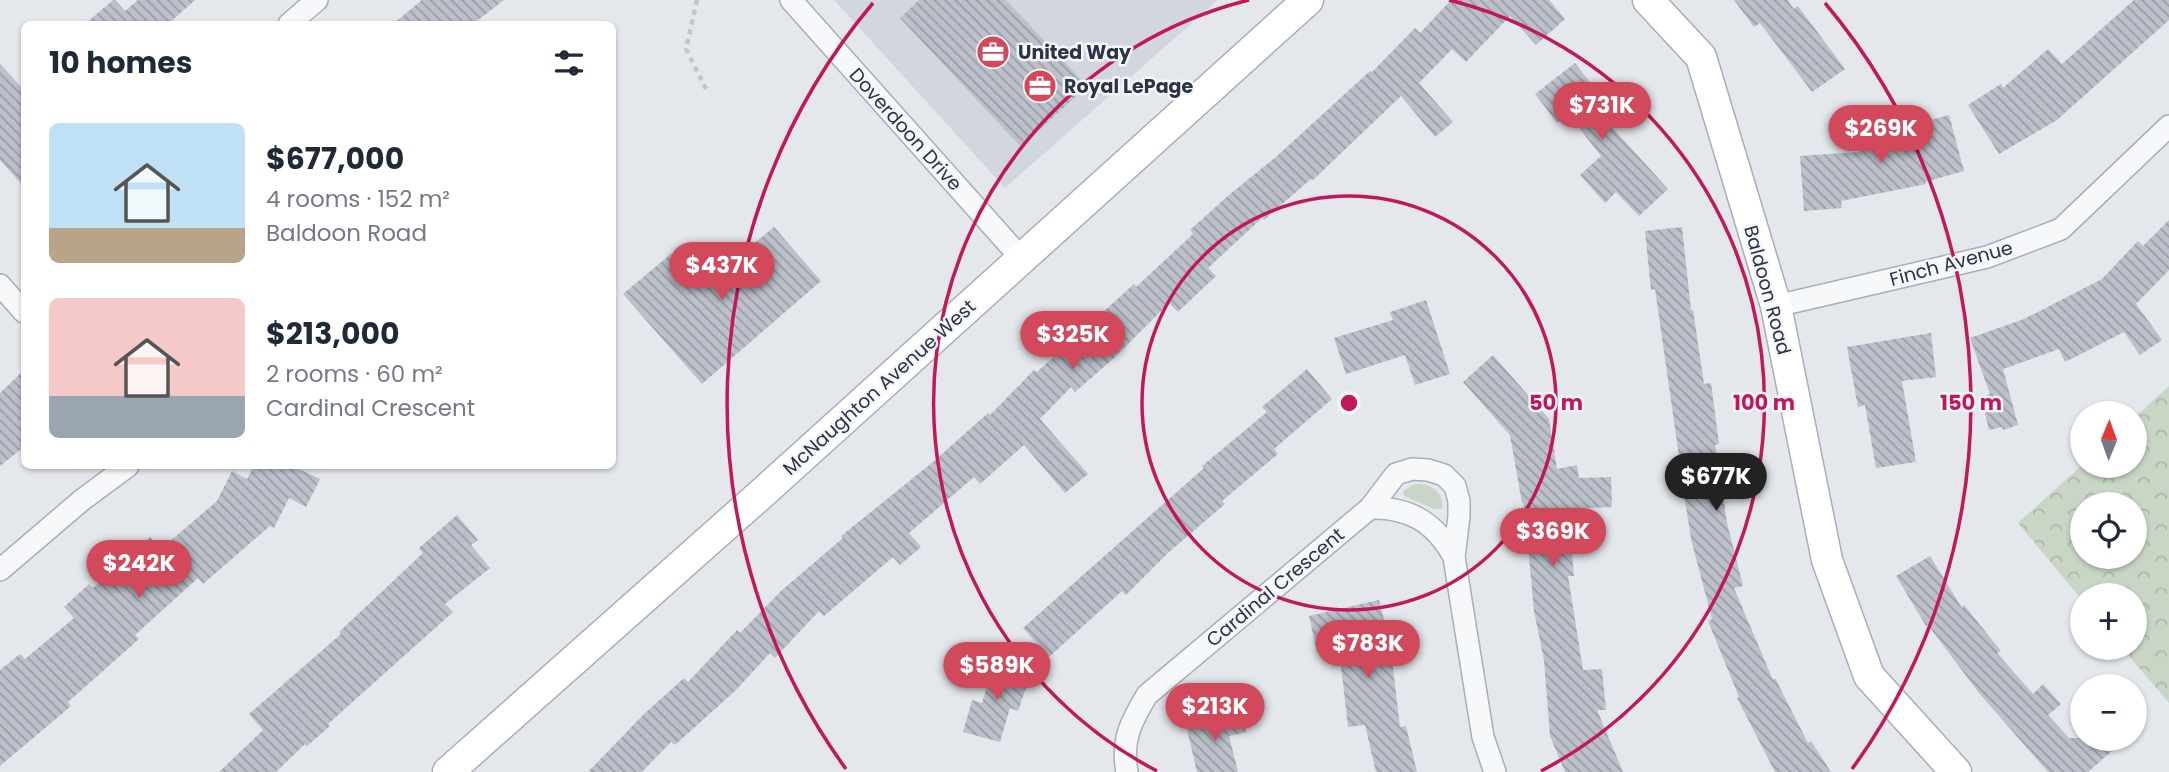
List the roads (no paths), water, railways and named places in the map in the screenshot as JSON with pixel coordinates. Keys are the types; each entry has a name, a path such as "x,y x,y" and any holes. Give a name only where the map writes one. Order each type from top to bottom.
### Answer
{"main road":[{"name":"McNaughton Avenue West","path":"448,772 1308,0"},
{"name":"Baldoon Road","path":"1648,0 1701,57 1776,306 1827,559 1869,676 1956,772"}],"street":[{"path":"292,21 317,0"},
{"name":"Doverdoon Drive","path":"790,0 1021,258"},
{"name":"Finch Avenue","path":"1776,306 1987,257 2061,229 2169,126"},
{"path":"0,285 21,309"},
{"path":"0,570 82,500 124,469"},
{"name":"Cardinal Crescent","path":"1127,772 1124,752 1131,723 1147,695 1370,508 1396,474 1412,469 1429,470 1444,475 1455,486 1459,501 1454,557 1483,737 1495,772"},
{"name":"Cardinal Crescent","path":"1370,508 1399,509 1416,517 1434,528 1454,557"}],"place":[{"name":"United Way","path":"993,52"},
{"name":"Royal LePage","path":"1040,86"}]}
